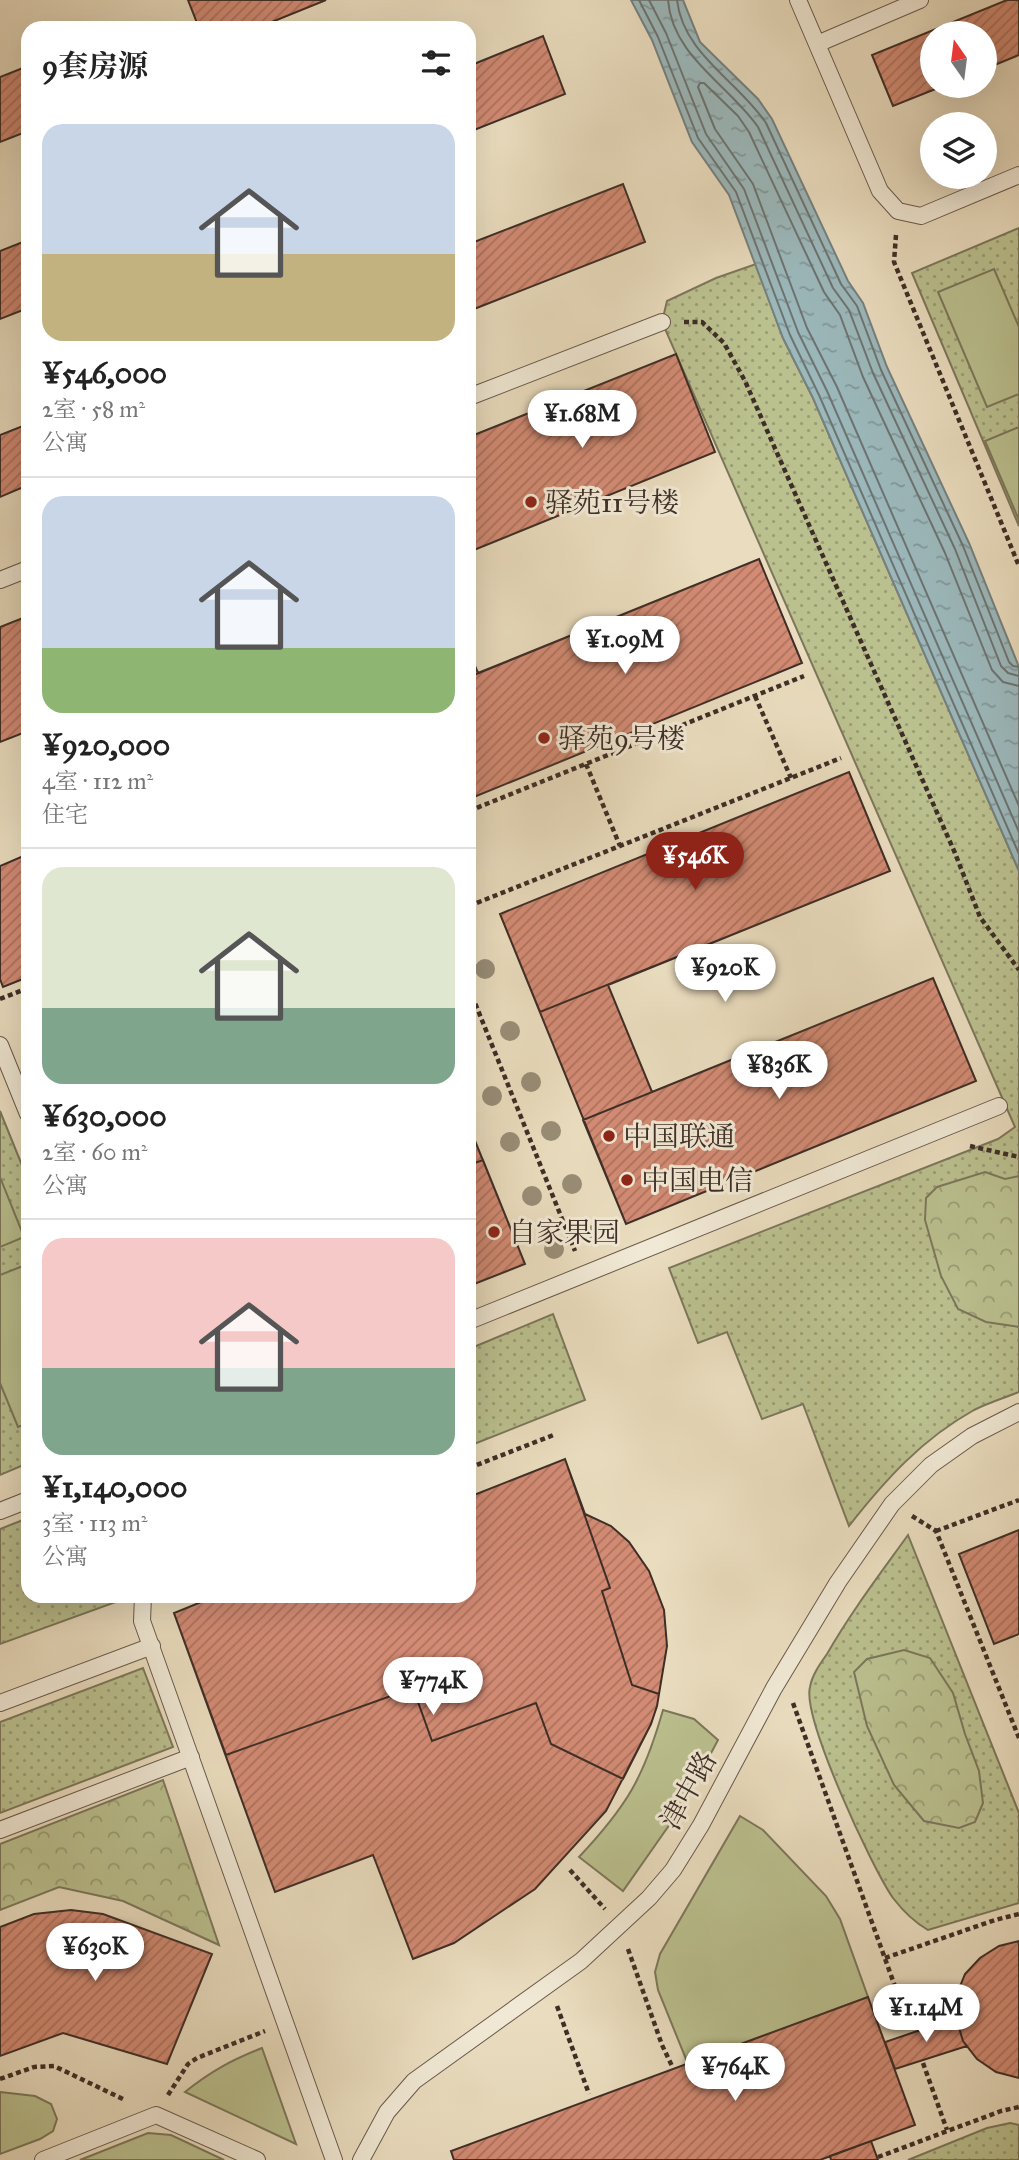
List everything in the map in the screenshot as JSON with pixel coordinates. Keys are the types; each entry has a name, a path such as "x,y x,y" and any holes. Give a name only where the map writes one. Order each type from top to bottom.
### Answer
{"lane":[{"path":"798,0 880,191 898,211 921,216 1019,175"},
{"path":"817,44 920,0"},
{"path":"476,394 662,322"},
{"path":"0,580 21,572"},
{"path":"0,1045 21,1097"},
{"path":"476,1318 999,1106"},
{"name":"津中路","path":"361,2160 387,2112 414,2081 581,1961 620,1926 673,1870 708,1814 783,1674 838,1582 892,1504 931,1465 972,1436 1019,1412"},
{"path":"0,1511 21,1503"},
{"path":"143,1603 142,1621 334,2160"},
{"path":"0,1703 152,1646"},
{"path":"0,1830 191,1757"},
{"path":"43,2160 156,2115 257,2160"}],"path":[{"path":"898,211 894,262 1019,566"},
{"path":"662,322 702,322 724,343 740,372 980,917 1019,970"},
{"path":"476,808 804,676"},
{"path":"755,696 791,778"},
{"path":"476,903 841,758"},
{"path":"586,764 620,846"},
{"path":"0,999 21,991"},
{"path":"476,1005 584,1274"},
{"path":"476,1465 556,1434"},
{"path":"936,1531 1019,1500"},
{"path":"892,1504 936,1531 1019,1738"},
{"path":"783,1674 910,2028"},
{"path":"570,1870 620,1926 671,2066"},
{"path":"885,1958 1019,1914"},
{"path":"561,2016 589,2094"},
{"path":"0,2079 33,2067 54,2066 156,2115 188,2064 197,2058 285,2024"},
{"path":"923,2063 947,2130"},
{"path":"878,2157 947,2130 1019,2107"}],"green space":[{"path":"1019,228 1019,526 912,273"},
{"path":"756,264 783,338 813,398 1019,871 1019,1392 974,1410 921,1447 876,1493 849,1526 803,1404 762,1419 727,1332 698,1343 669,1268 998,1139 1015,1127 662,322 667,301 716,278"},
{"path":"994,269 1019,327 1019,394 987,407 938,292"},
{"path":"1019,427 1019,520 985,441"},
{"path":"0,1111 21,1163 21,1466 0,1475"},
{"path":"985,1172 1005,1179 1019,1176 1019,1327 986,1322 958,1309 941,1276 925,1220 926,1198 937,1187"},
{"path":"0,1177 21,1230 21,1238 0,1247"},
{"path":"21,1267 21,1426 18,1427 0,1383 0,1275"},
{"path":"553,1314 585,1400 476,1443 476,1346"},
{"path":"21,1521 21,1603 113,1603 0,1644 0,1529"},
{"path":"908,1535 1019,1813 1019,1903 928,1930 909,1916 883,1882 855,1826 827,1759 810,1704 810,1687 817,1670 856,1608"},
{"path":"904,1650 930,1658 953,1693 979,1771 983,1803 975,1822 959,1828 924,1821 894,1785 867,1726 854,1672 867,1659"},
{"path":"143,1668 173,1747 0,1813 0,1722"},
{"path":"663,1710 694,1719 718,1740 684,1804 623,1891 579,1857 610,1822 632,1789 649,1754"},
{"path":"163,1780 219,1945 123,1901 59,1887 0,1910 0,1844"},
{"path":"740,1816 763,1830 826,1896 840,1919 868,1997 688,2064 658,1990 655,1972 660,1954"},
{"path":"262,2048 296,2144 185,2092 222,2067"},
{"path":"0,2092 35,2096 51,2104 57,2119 53,2131 40,2139 0,2154"},
{"path":"1010,2123 1019,2125 1019,2160 908,2160 987,2128"},
{"path":"148,2133 171,2135 224,2160 80,2160"}],"water":[{"path":"631,0 683,0 700,42 758,99 772,119 848,281 863,303 887,367 969,543 1019,667 1019,871 813,398 783,338 729,195 692,142 652,40"}],"building":[{"path":"188,0 326,0 274,21 196,21"},
{"path":"1007,0 1019,0 1019,55 998,64 998,21 955,21"},
{"path":"920,35 920,95 893,106 872,55"},
{"path":"543,36 565,94 476,129 476,63"},
{"path":"21,69 21,134 0,142 0,77"},
{"path":"623,184 645,242 476,308 476,241"},
{"path":"21,243 21,311 0,319 0,251"},
{"name":"驿苑11号楼","path":"676,354 715,452 476,549 476,434"},
{"name":"驿苑11号楼","path":"676,354 715,452 476,549 476,434"},
{"path":"21,427 21,488 0,497 0,435"},
{"name":"驿苑9号楼","path":"759,559 802,663 476,796 476,668 478,673"},
{"name":"驿苑9号楼","path":"759,559 802,663 476,796 476,674"},
{"path":"21,619 21,734 0,742 0,627"},
{"path":"21,619 21,734 0,742 0,627"},
{"path":"849,772 890,871 608,985 652,1092 933,978 976,1081 626,1224 500,914"},
{"path":"849,772 890,871 540,1012 500,914"},
{"path":"21,857 21,980 3,987 0,979 0,866"},
{"path":"21,857 21,980 3,987 0,979 0,866"},
{"path":"933,978 976,1081 626,1224 583,1120"},
{"path":"476,1143 525,1264 476,1283"},
{"path":"483,1160 525,1264 476,1283 476,1162"},
{"path":"565,1459 610,1588 602,1591 632,1685 659,1694 651,1724 606,1811 535,1889 454,1943 413,1959 373,1855 275,1892 174,1613 199,1603 476,1603 476,1494"},
{"path":"565,1459 585,1514 611,1526 629,1542 649,1571 664,1610 667,1646 657,1706 651,1724 623,1779 551,1744 536,1703 432,1741 413,1688 226,1755 174,1613 199,1603 476,1603 476,1494"},
{"path":"1019,1530 1019,1634 994,1644 959,1554"},
{"path":"71,1910 103,1914 212,1954 167,2064 63,2033 0,2056 0,1927 34,1914"},
{"path":"1019,1941 1019,2078 996,2072 977,2059 963,2041 956,2018 957,1994 965,1974 980,1958 999,1946"},
{"path":"868,1997 915,2125 820,2160 454,2160 451,2151"},
{"path":"956,2018 967,2046 895,2069 885,2042"},
{"path":"871,2141 878,2160 831,2160 830,2156"}],"place":[{"name":"驿苑11号楼","path":"531,502"},
{"name":"驿苑9号楼","path":"544,738"},
{"name":"中国联通","path":"609,1136"},
{"name":"中国电信","path":"627,1180"},
{"name":"自家果园","path":"494,1232"}]}
